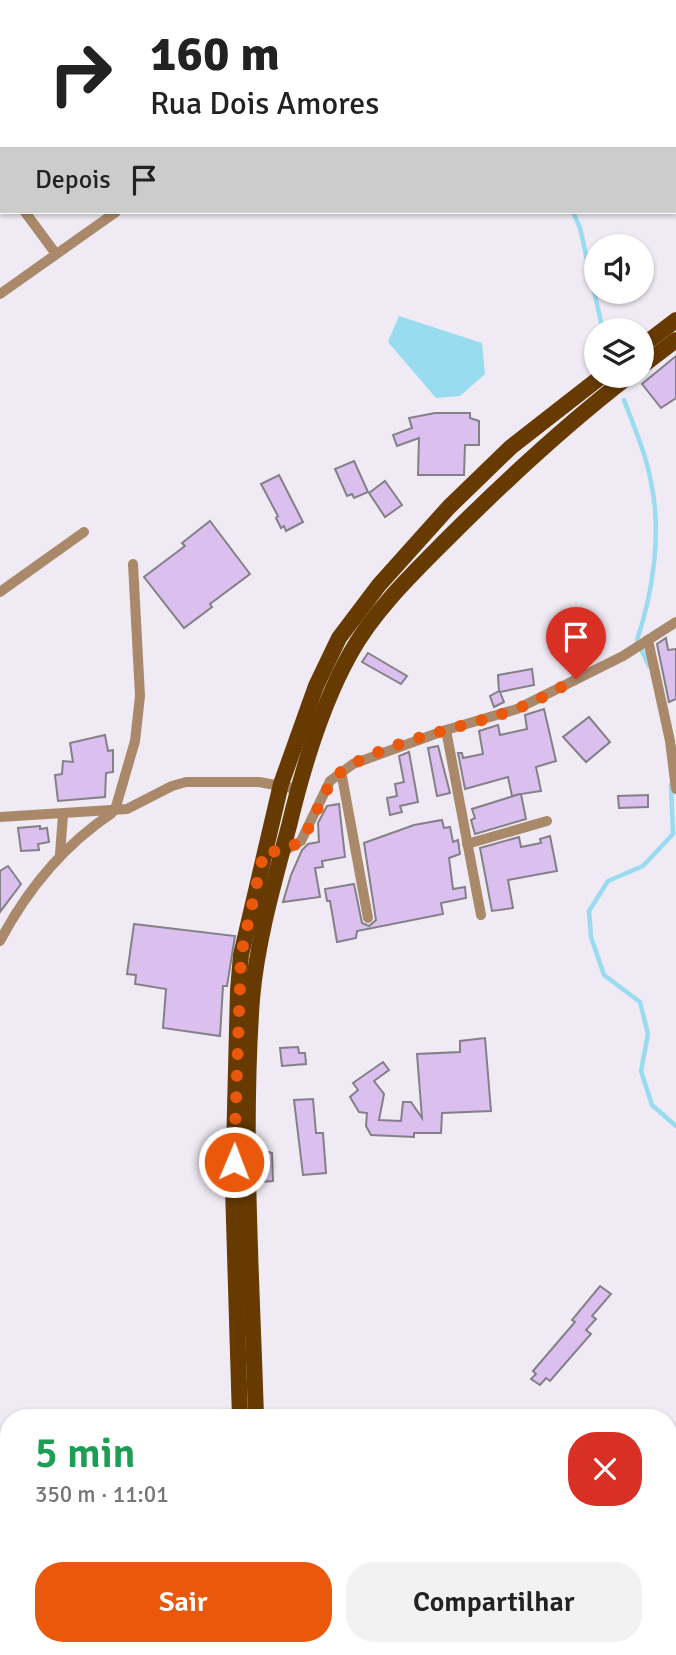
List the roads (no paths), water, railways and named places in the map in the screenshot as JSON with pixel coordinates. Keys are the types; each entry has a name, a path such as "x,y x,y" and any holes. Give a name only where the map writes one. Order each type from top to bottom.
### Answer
{"main road":[{"path":"654,337 676,320"},
{"path":"654,357 676,340"},
{"path":"256,1409 250,1191 251,1019 261,944 281,853 289,786 316,686 339,638 379,585 449,507 511,447 587,388"},
{"path":"240,1409 233,1188 238,990 241,955 264,851 289,786 355,645 425,561 514,471 614,388"}],"street":[{"path":"26,214 56,254"},
{"path":"0,293 113,214"},
{"path":"0,592 84,532"},
{"path":"0,941 3,927 61,853 80,835 115,810 135,741 140,696 133,564"},
{"path":"264,851 281,853 301,841 327,788 341,771 353,764 446,730 517,709 623,656 676,621"},
{"path":"648,640 673,740 676,789"},
{"path":"446,730 481,915"},
{"path":"341,771 368,918"},
{"path":"0,817 63,815 132,807 172,786 186,782 237,781 289,786"},
{"path":"61,853 63,815"},
{"path":"467,844 547,821"}],"water":[{"path":"399,316 482,343 485,374 460,396 436,398 388,342"}],"waterway":[{"path":"574,214 580,228 600,318"},
{"path":"624,400 646,461 656,521 651,582 637,640 649,666"},
{"path":"671,785 673,834 643,866 608,881 589,911 591,937 604,975 640,1002 648,1034 641,1071 652,1105 676,1126"}]}
